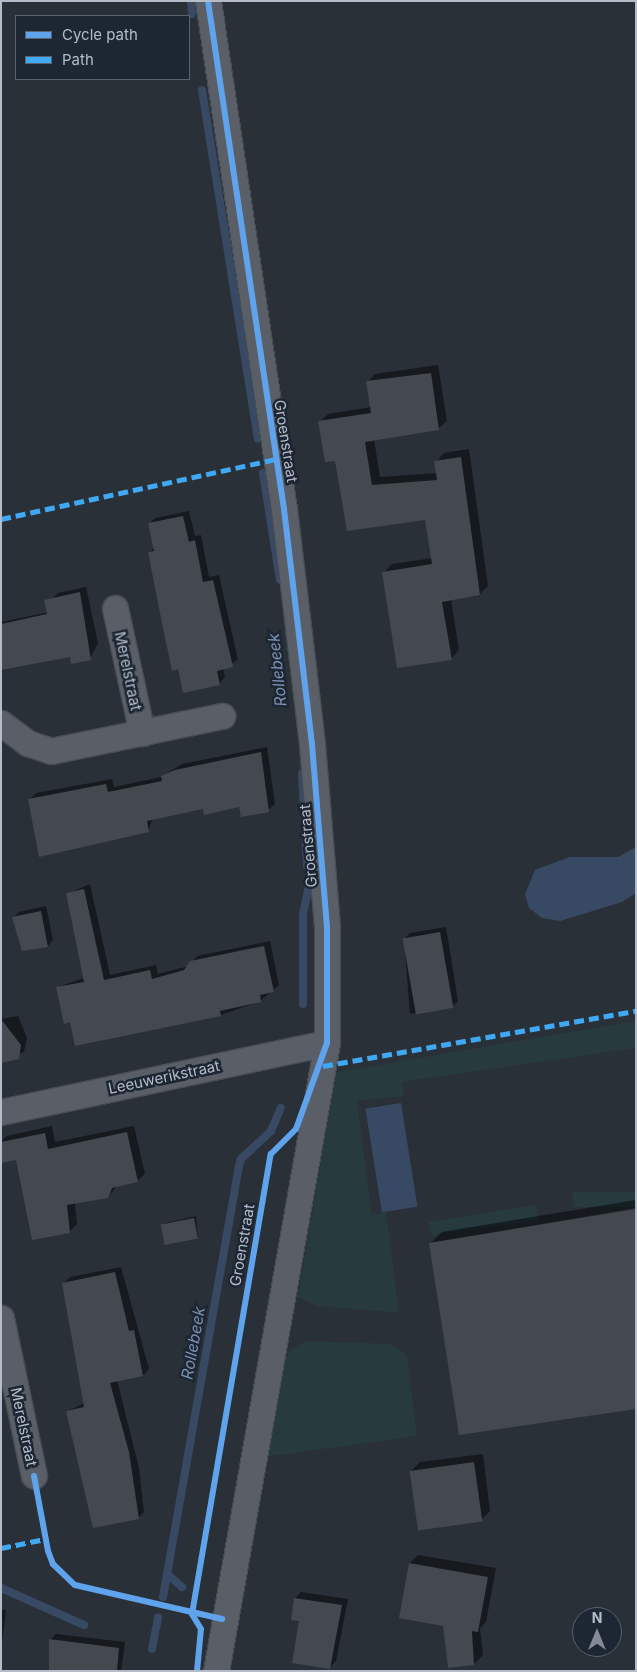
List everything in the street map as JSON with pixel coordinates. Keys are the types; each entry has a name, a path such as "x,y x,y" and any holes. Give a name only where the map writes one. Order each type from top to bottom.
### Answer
{"street":[{"name":"Groenstraat","path":"208,1 284,509 312,744 327,927 327,1043 216,1671"},
{"name":"Merelstraat","path":"115,608 142,733"},
{"path":"1,723 34,746 51,750 222,716"},
{"name":"Leeuwerikstraat","path":"1,1112 327,1043"},
{"name":"Merelstraat","path":"1,1318 34,1476"}],"green space":[{"path":"636,1021 636,1048 402,1082 404,1096 357,1101 372,1215 386,1212 399,1313 317,1306 298,1297 336,1072"},
{"path":"573,1192 636,1192 636,1207 573,1207"},
{"path":"536,1205 539,1220 431,1235 428,1222"},
{"path":"306,1341 391,1344 401,1350 407,1357 417,1436 264,1457 285,1360 289,1351"}],"water":[{"path":"636,847 636,893 622,902 560,921 542,918 529,908 525,894 535,870 570,857 618,857"},
{"path":"401,1103 417,1207 382,1212 365,1109"}],"building":[{"path":"431,373 439,430 365,442 372,485 437,480 434,461 461,457 480,595 442,602 452,660 397,668 382,572 432,564 425,520 347,531 335,461 325,462 318,421 371,413 366,381"},
{"path":"183,516 189,542 195,540 203,582 213,580 233,667 217,671 220,685 183,693 178,669 172,671 164,633 148,552 154,551 148,523"},
{"path":"80,592 91,660 71,664 70,657 1,670 1,624 47,614 44,600"},
{"path":"261,752 269,812 241,817 239,807 204,815 203,809 147,821 149,832 39,857 28,799 106,784 108,792 162,781 161,776 175,770"},
{"path":"84,889 104,980 150,970 152,979 184,970 190,961 264,946 274,992 260,995 261,1002 220,1011 221,1016 75,1046 70,1022 64,1024 56,987 84,982 66,893"},
{"path":"41,911 48,947 22,951 12,917"},
{"path":"440,932 453,1008 416,1014 403,939"},
{"path":"1,1019 21,1045 19,1059 1,1063"},
{"path":"127,1132 138,1182 112,1188 108,1198 67,1205 70,1233 32,1240 16,1160 1,1163 1,1142 45,1133 48,1149"},
{"path":"636,1209 636,1409 459,1435 429,1243"},
{"path":"194,1218 198,1239 165,1245 161,1224"},
{"path":"115,1272 129,1331 134,1330 143,1376 110,1383 129,1452 139,1519 93,1528 66,1411 84,1407 62,1283"},
{"path":"474,1462 482,1521 418,1530 410,1471"},
{"path":"409,1563 488,1577 478,1632 472,1631 474,1665 448,1668 443,1626 399,1618"},
{"path":"294,1598 342,1605 330,1669 292,1663 299,1621 291,1620"},
{"path":"49,1639 119,1648 117,1671 49,1671"}],"waterway":[{"name":"Rollebeek","path":"191,1 192,14"},
{"name":"Rollebeek","path":"202,90 258,439"},
{"name":"Rollebeek","path":"263,473 280,580"},
{"name":"Rollebeek","path":"302,773 307,866"},
{"name":"Rollebeek","path":"303,1004 303,914 308,890"},
{"name":"Rollebeek","path":"163,1597 238,1170 241,1159 271,1131 281,1108"},
{"path":"167,1574 182,1587"},
{"name":"Rollebeek","path":"1,1588 84,1625"},
{"name":"Rollebeek","path":"152,1649 158,1618"}],"marked path":[{"path":"1,519 276,459"},
{"path":"323,1066 636,1011"},
{"path":"1,1548 45,1539"}],"cycle path":[{"path":"197,1671 201,1629 192,1614 271,1154 296,1129 327,1043 327,927 312,744 284,509 208,1"},
{"path":"34,1476 48,1551 53,1564 75,1585 222,1619"}]}
